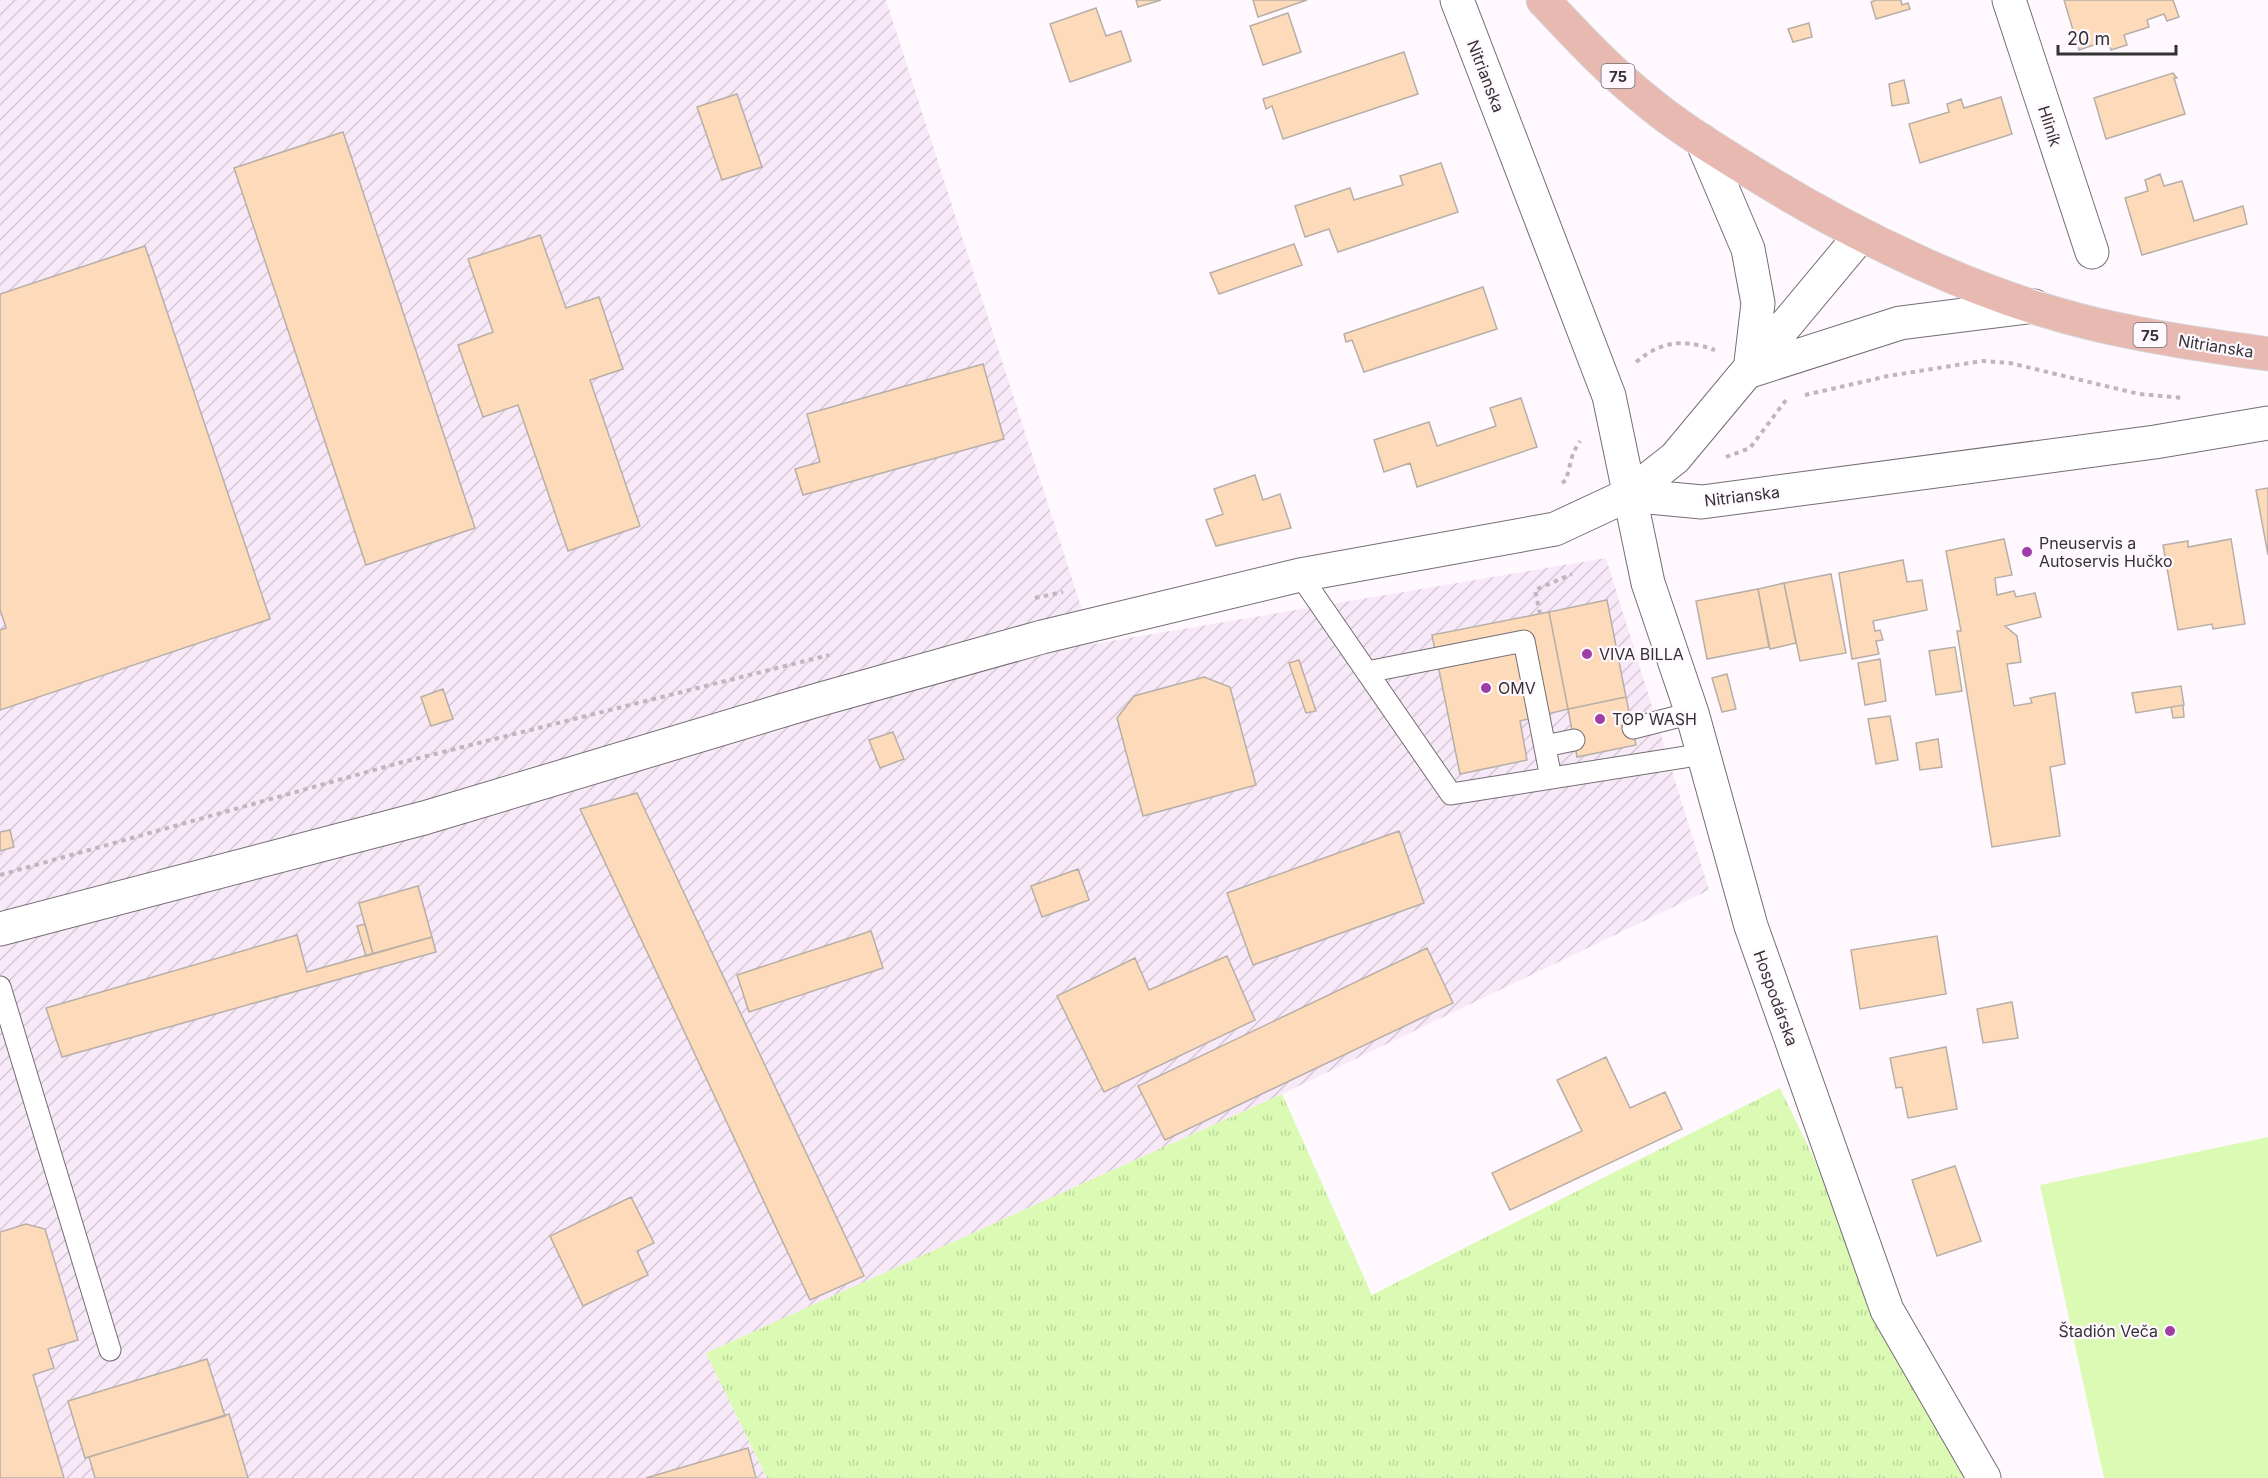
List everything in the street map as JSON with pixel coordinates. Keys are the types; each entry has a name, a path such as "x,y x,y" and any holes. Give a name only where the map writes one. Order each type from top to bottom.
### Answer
{"main road":[{"name":"Nitrianska","path":"1543,0 1594,54 1646,101 1702,141 1787,194 1861,235 1954,276 2034,306 2098,325 2268,354"}],"street":[{"name":"Nitrianska","path":"1456,0 1609,396 1628,495 1701,502 2155,442 2268,423"},
{"name":"Hliník","path":"2009,0 2092,252"},
{"path":"1702,141 1748,249 1758,303 1750,371"},
{"path":"0,929 424,818 814,701 1042,636 1300,575 1555,529 1628,495 1675,458 1750,371 1861,235"},
{"path":"1750,371 1900,323 2034,306"},
{"name":"Hospodárska","path":"1628,495 1648,583 1692,713 1751,926 1887,1310 1984,1478"}],"lane":[{"path":"1300,575 1451,794 1704,754"},
{"path":"1367,672 1524,641 1551,778"},
{"path":"1633,728 1692,713"},
{"path":"1545,746 1574,740"},
{"path":"0,987 110,1350"}],"path":[{"path":"1573,453 1631,366 1650,351 1671,344 1691,342 1719,351 1750,371 1787,400"},
{"path":"1798,397 1888,376 1982,361 2010,363 2139,394 2186,398"},
{"path":"0,875 10,873"}],"shaded area":[{"path":"0,0 886,0 1093,644 1606,558 1709,890 1282,1094 706,1353 767,1478 0,1478"}],"green space":[{"path":"1780,1088 1968,1478 767,1478 706,1353 1282,1094 1372,1295"},
{"name":"Štadión Veča","path":"2268,1137 2268,1478 2104,1478 2040,1185"}],"building":[{"path":"1136,0 1161,0 1138,7"},
{"path":"1253,0 1307,0 1258,17"},
{"path":"1901,0 1902,5 1908,3 1910,9 1876,19 1871,2"},
{"path":"2064,0 2173,0 2179,17 2167,21 2164,14 2147,20 2149,27 2124,35 2127,45 2111,50 2108,40 2079,50"},
{"path":"1096,8 1106,36 1121,31 1131,61 1070,82 1050,24"},
{"path":"1288,13 1301,52 1263,65 1250,26"},
{"path":"1809,23 1812,37 1793,42 1788,29"},
{"path":"1404,52 1418,94 1283,139 1272,106 1266,109 1263,99"},
{"path":"2173,73 2177,78 2174,78 2185,114 2106,139 2094,98"},
{"path":"1904,80 1909,103 1892,106 1889,84"},
{"path":"737,94 762,167 722,180 697,107"},
{"path":"2001,97 2012,134 1920,163 1909,124 1949,112 1947,104 1961,99 1964,108"},
{"path":"343,132 475,528 366,565 234,168"},
{"path":"1441,163 1458,212 1338,252 1329,229 1305,237 1295,206 1350,188 1354,200 1403,185 1400,176"},
{"path":"2160,174 2164,186 2182,181 2194,221 2243,206 2247,224 2142,255 2125,198 2148,191 2145,180"},
{"path":"540,235 566,308 599,297 623,369 590,380 640,526 568,551 518,405 483,417 458,345 493,332 468,259"},
{"path":"1294,244 1302,265 1219,294 1210,273"},
{"path":"145,246 270,619 0,710 0,630 6,628 0,609 0,294"},
{"path":"1483,287 1497,329 1364,372 1352,340 1346,342 1344,334"},
{"path":"983,364 1004,439 803,495 795,469 820,462 807,414"},
{"path":"1521,398 1537,447 1417,487 1410,463 1384,472 1374,440 1429,422 1437,446 1496,426 1490,408"},
{"path":"1255,475 1263,500 1280,494 1291,528 1216,546 1206,520 1223,514 1214,489"},
{"path":"2268,488 2268,555 2256,490"},
{"path":"2004,539 2012,575 1995,578 1997,595 2014,591 2016,597 2035,593 2041,617 2005,626 2017,636 2021,662 2007,664 2014,706 2032,703 2030,698 2055,693 2065,764 2050,767 2060,836 1992,847 1957,631 1961,631 1946,551"},
{"path":"2231,539 2245,624 2213,629 2212,624 2178,630 2163,545 2188,541 2188,547"},
{"path":"1903,560 1907,582 1922,580 1927,610 1873,621 1875,631 1880,630 1883,640 1876,641 1879,654 1852,659 1839,573"},
{"path":"1831,574 1846,653 1800,661 1784,583"},
{"path":"1784,583 1796,643 1770,649 1758,589"},
{"path":"1758,589 1769,647 1707,659 1696,601"},
{"name":"VIVA BILLA","path":"1607,600 1626,697 1568,709 1549,612"},
{"path":"1549,612 1568,709 1520,721 1527,760 1460,774 1432,635"},
{"path":"1955,647 1962,691 1936,695 1929,651"},
{"path":"1880,659 1886,701 1865,705 1858,663"},
{"path":"1299,660 1316,711 1306,713 1289,663"},
{"path":"1727,674 1736,709 1722,712 1712,678"},
{"path":"1204,677 1230,687 1256,785 1143,816 1117,718 1134,696"},
{"path":"2181,686 2184,705 2136,713 2132,693"},
{"path":"443,689 453,719 431,726 421,697"},
{"name":"TOP WASH","path":"1626,697 1636,745 1577,757 1568,709"},
{"path":"2183,705 2184,717 2173,718 2171,707"},
{"path":"1890,716 1898,760 1876,764 1868,719"},
{"path":"893,732 904,759 880,768 869,740"},
{"path":"1938,739 1942,767 1920,770 1916,743"},
{"path":"637,793 864,1276 810,1300 580,809"},
{"path":"10,830 14,847 0,851 0,832"},
{"path":"1399,831 1424,903 1253,965 1227,893"},
{"path":"1078,869 1089,900 1042,917 1031,886"},
{"path":"418,886 432,937 373,954 359,903"},
{"path":"365,924 373,954 366,956 357,926"},
{"path":"871,931 883,968 749,1012 737,975"},
{"path":"297,935 307,972 432,937 436,952 62,1057 46,1008"},
{"path":"1937,936 1946,994 1860,1009 1851,950"},
{"path":"1427,948 1453,1003 1165,1140 1138,1086"},
{"path":"1227,956 1255,1020 1104,1092 1057,996 1135,958 1149,990"},
{"path":"2012,1002 2018,1038 1983,1043 1977,1009"},
{"path":"1946,1047 1957,1109 1908,1118 1902,1087 1896,1088 1890,1058"},
{"path":"1606,1057 1630,1108 1665,1092 1682,1129 1510,1210 1492,1173 1582,1131 1557,1080"},
{"path":"1955,1166 1981,1241 1937,1256 1912,1180"},
{"path":"631,1197 654,1243 637,1251 648,1275 583,1306 550,1236"},
{"path":"26,1224 45,1229 78,1340 48,1349 54,1368 33,1375 64,1478 0,1478 0,1232"},
{"path":"207,1359 225,1416 85,1458 68,1401"},
{"path":"229,1414 248,1478 95,1478 89,1457"},
{"path":"748,1448 756,1478 646,1478"}],"place":[{"name":"Pneuservis a Autoservis Hučko","path":"2027,552"},
{"name":"VIVA BILLA","path":"1587,654"},
{"name":"OMV","path":"1486,688"},
{"name":"TOP WASH","path":"1600,719"},
{"name":"Štadión Veča","path":"2170,1331"}]}
